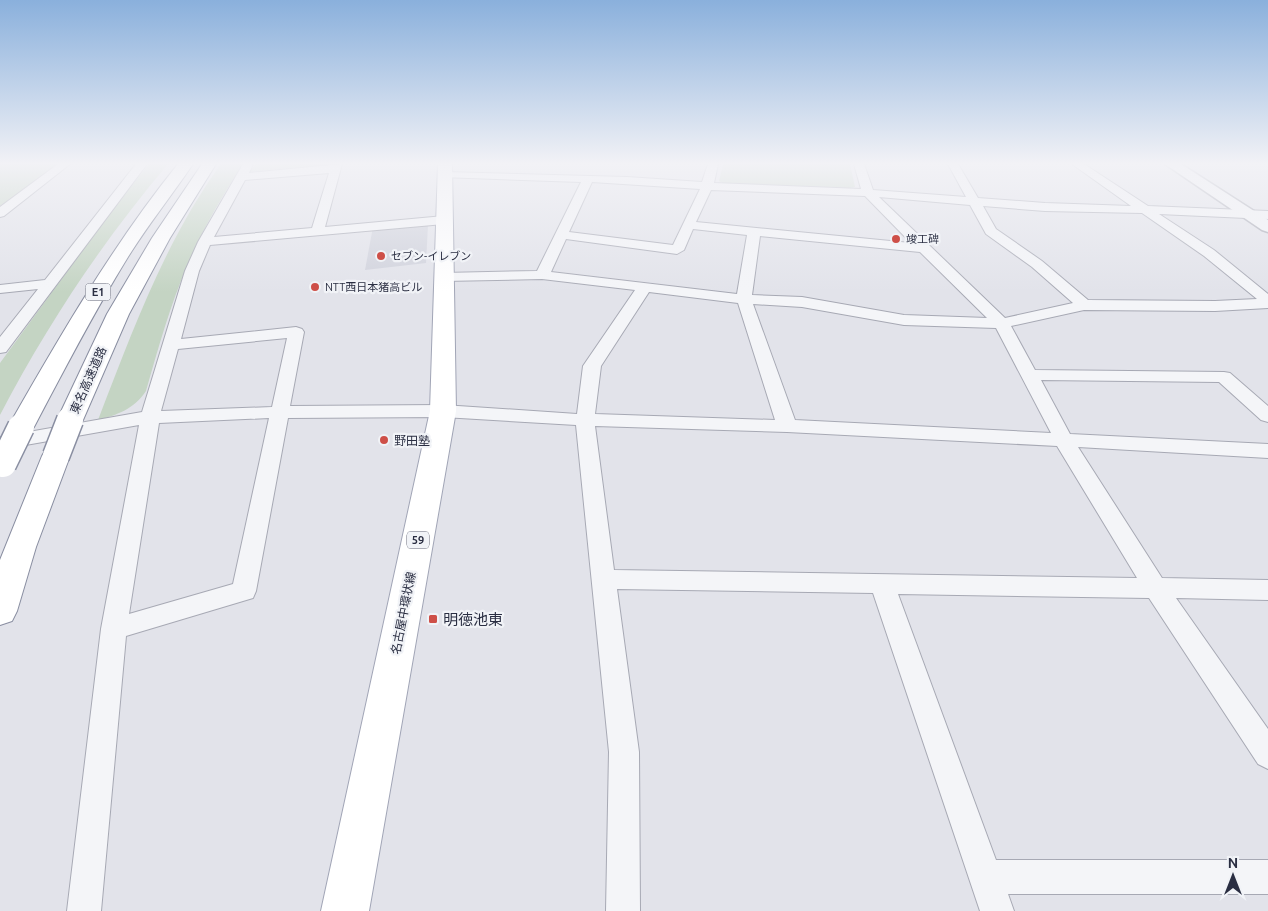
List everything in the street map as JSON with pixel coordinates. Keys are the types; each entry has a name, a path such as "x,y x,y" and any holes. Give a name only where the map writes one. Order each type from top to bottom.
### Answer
{"main road":[{"name":"E1","path":"6,451 96,296 131,240 155,207"},
{"name":"東名高速道路","path":"0,611 20,547 70,420 118,314 181,207"},
{"name":"名古屋中環状線","path":"345,911 443,411 444,207"}],"street":[{"path":"0,348 109,207"},
{"path":"84,911 114,630 150,417 192,271 224,207"},
{"path":"317,232 324,207"},
{"path":"542,274 575,207"},
{"path":"562,235 677,250 697,207"},
{"path":"882,207 1001,323 1063,440 1156,589 1268,754"},
{"path":"977,207 991,230 1037,264 1084,305"},
{"path":"1038,207 1268,215"},
{"path":"1140,207 1209,253 1268,302"},
{"path":"1237,207 1268,227"},
{"path":"205,242 444,220"},
{"path":"689,224 925,248"},
{"path":"754,231 744,298 786,426"},
{"path":"443,277 542,274 744,298 802,302 904,320 1001,323 1084,305 1215,306 1268,302"},
{"path":"0,289 48,284"},
{"path":"623,911 624,752 585,420 592,366 645,287"},
{"path":"114,630 244,591 296,332 172,345"},
{"path":"1029,374 1224,377 1268,416"},
{"path":"6,451 150,417 280,412 443,411 585,420 786,426 1268,451"},
{"path":"605,578 1268,590"},
{"path":"882,584 997,911"},
{"path":"986,877 1268,877"}],"shaded area":[{"path":"428,225 426,263 365,270 373,227"}],"green space":[{"path":"115,207 134,207 98,254 56,317 0,415 0,363"},
{"path":"193,207 217,207 188,264 170,311 146,391 131,407 98,420 151,288"}],"place":[{"name":"竣工碑","path":"896,239"},
{"name":"セブン-イレブン","path":"381,256"},
{"name":"NTT西日本猪高ビル","path":"315,287"},
{"name":"野田塾","path":"384,440"},
{"name":"明徳池東","path":"433,619"}]}
